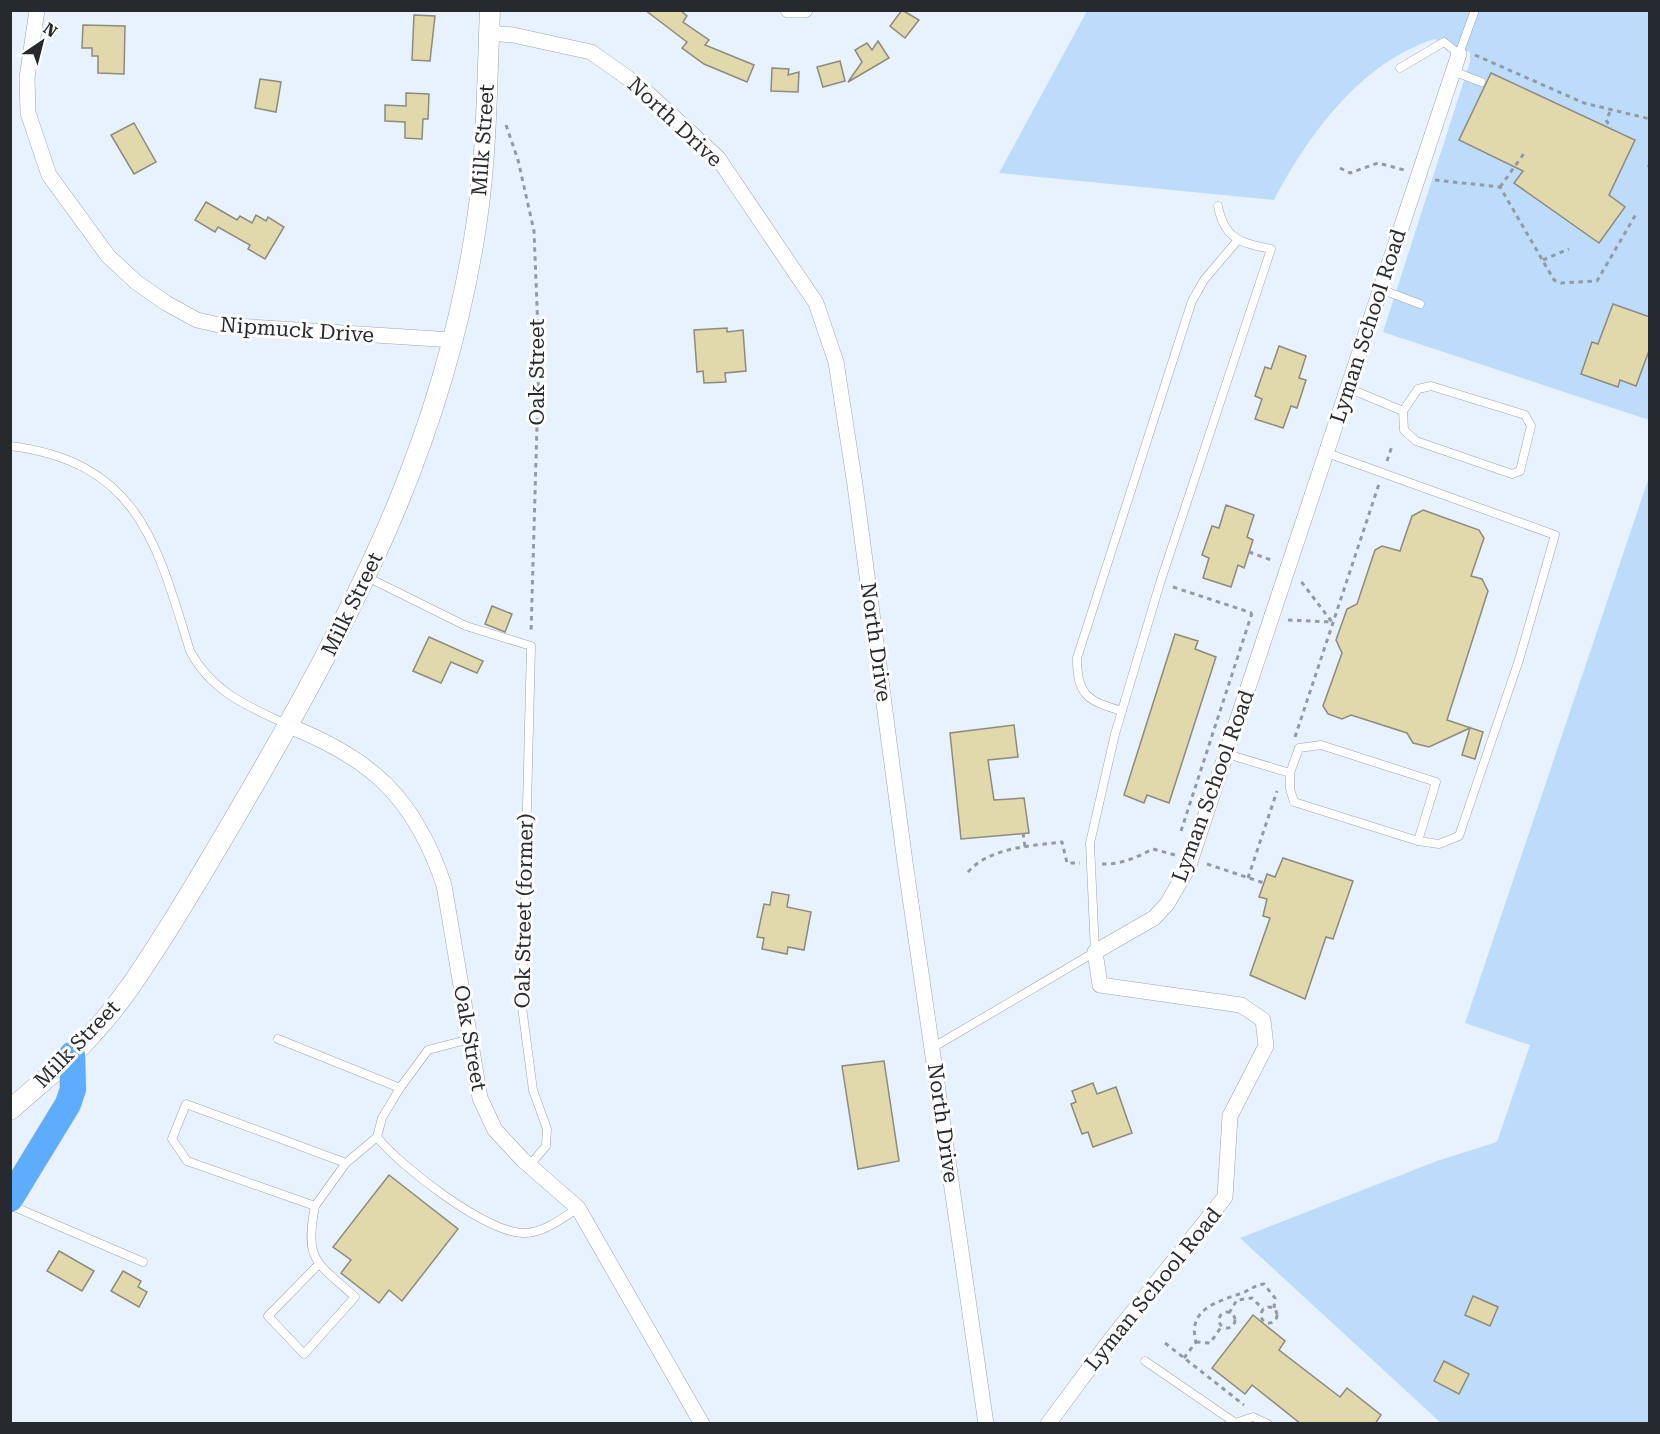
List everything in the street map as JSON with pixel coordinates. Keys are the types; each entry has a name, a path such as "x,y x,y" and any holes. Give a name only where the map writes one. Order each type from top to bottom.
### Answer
{"highway":[{"path":"10,1199 68,1104 73,1089 72,1055"}],"main road":[{"name":"Milk Street","path":"10,1110 72,1055 114,1009 153,953 220,846 289,726 367,577 416,464 453,340 477,219 487,111 490,10"}],"street":[{"name":"Nipmuck Drive","path":"37,10 27,78 28,113 37,144 49,175 108,256 136,282 166,303 197,320 219,326 453,340"},
{"path":"788,10 805,10"},
{"name":"North Drive","path":"489,33 513,35 591,52 642,88 718,158 816,303 836,362 986,1424"},
{"name":"Lyman School Road","path":"1048,1424 1108,1343 1225,1197 1230,1116 1266,1046 1263,1020 1241,1005 1100,984 1095,952 1154,918 1173,895 1191,859 1453,71 1466,54"},
{"name":"Oak Street","path":"289,726 315,736 375,771 400,798 419,825 434,855 444,885 480,1098 495,1130 529,1166 578,1208 702,1424"}],"lane":[{"name":"Lyman School Road","path":"1466,54 1475,10"},
{"path":"1400,68 1444,42 1466,54"},
{"path":"1453,71 1481,82"},
{"path":"932,1048 1095,952 1090,843 1122,711 1160,583 1271,249 1237,240 1221,224 1218,206"},
{"path":"1122,711 1100,705 1085,696 1077,678 1077,658 1192,301 1204,280 1237,240"},
{"path":"1380,289 1420,304"},
{"path":"1431,386 1524,415 1532,426 1520,471 1512,474 1416,441 1404,430 1403,411 1418,389 1431,386"},
{"path":"1348,388 1403,411"},
{"path":"10,447 60,457 85,467 121,494 139,514 150,535 190,651 198,665 220,689 289,726"},
{"path":"1327,453 1555,535 1519,660 1459,836 1439,844 1418,841 1294,802 1287,772 1299,748 1321,745 1436,782 1418,841"},
{"path":"367,577 466,626 531,646"},
{"name":"Oak Street (former)","path":"529,1166 546,1146 547,1129 533,1090 522,1007 531,646"},
{"path":"1227,754 1287,772"},
{"path":"278,1039 400,1088"},
{"path":"318,1264 268,1316 304,1354 355,1297 318,1264 309,1237 315,1206 346,1163 377,1137 382,1119 400,1088 428,1050 470,1039"},
{"path":"315,1206 187,1161 172,1139 186,1104 346,1163"},
{"path":"377,1137 399,1159 464,1210 507,1232 526,1233 546,1228 578,1208"},
{"path":"10,1205 143,1262"},
{"path":"1145,1361 1234,1423 1253,1417 1268,1424"}],"path":[{"path":"1466,54 1584,104 1610,112 1650,119"},
{"name":"Oak Street","path":"487,111 499,117 506,125 512,139 534,231 539,356 531,646"},
{"path":"1610,112 1605,120 1611,129"},
{"path":"1500,187 1525,152"},
{"path":"1340,168 1350,173 1378,163 1408,171"},
{"path":"1428,178 1500,187"},
{"path":"1500,187 1554,280 1561,283 1597,281 1636,214"},
{"path":"1542,260 1569,249"},
{"path":"1294,739 1392,446"},
{"path":"1180,832 1252,613"},
{"path":"1248,878 1287,772"},
{"path":"1023,833 1025,847"},
{"path":"968,872 990,856 1025,847 1062,842 1067,863 1112,864 1136,858 1153,849 1264,883"},
{"path":"1170,864 1173,854"},
{"path":"1184,1358 1196,1342 1195,1323 1202,1311 1218,1300 1264,1284 1275,1298 1274,1308 1278,1317 1270,1323 1263,1320 1263,1309 1252,1298 1237,1300 1229,1313"},
{"path":"1263,1309 1274,1308"},
{"path":"1196,1342 1210,1343 1222,1326 1220,1318 1224,1313 1229,1313"},
{"path":"1222,1326 1227,1328 1233,1324 1234,1319 1229,1313"},
{"path":"1165,1344 1244,1405"}],"shaded area":[{"path":"1087,11 1649,11 1649,420 1383,332 1470,62 1470,52 1435,39 1408,50 1384,65 1340,103 1321,126 1274,200 999,173"},
{"path":"1649,477 1649,1423 1441,1423 1240,1238 1437,1161 1497,1142 1530,1045 1465,1023"}],"building":[{"path":"645,10 680,10 687,16 683,22 709,40 705,45 754,65 747,82 704,64 682,48 687,42"},
{"path":"902,10 919,20 905,38 890,26"},
{"path":"414,15 435,16 430,61 412,60"},
{"path":"83,25 125,26 124,74 98,73 98,56 92,56 92,48 82,48"},
{"path":"878,41 889,58 848,82 862,62 855,50 867,43 872,50"},
{"path":"840,61 845,81 823,87 817,67"},
{"path":"772,68 789,69 788,75 799,72 798,92 771,91"},
{"path":"1491,73 1635,140 1609,195 1625,207 1599,243 1514,183 1523,171 1459,140"},
{"path":"260,79 281,82 276,112 255,108"},
{"path":"406,93 429,94 428,119 423,119 422,139 405,138 405,122 385,121 385,105 406,106"},
{"path":"134,123 156,162 134,174 111,135"},
{"path":"206,202 237,220 240,216 252,223 256,215 266,221 268,217 284,227 265,259 248,249 250,245 218,227 215,232 195,220"},
{"path":"1613,304 1650,317 1650,348 1636,386 1620,380 1618,387 1581,374 1592,342 1598,344"},
{"path":"727,328 727,332 743,330 746,371 725,373 726,382 704,383 703,371 697,372 694,330"},
{"path":"1279,346 1306,356 1299,378 1306,380 1297,408 1291,406 1283,428 1255,419 1262,399 1255,396 1265,367 1271,369"},
{"path":"1226,505 1254,515 1247,537 1253,540 1244,568 1238,565 1231,587 1203,578 1209,558 1202,555 1212,526 1219,528"},
{"path":"1423,510 1479,530 1484,538 1471,576 1482,579 1488,591 1447,720 1483,732 1475,759 1462,755 1470,728 1429,747 1413,743 1407,733 1351,715 1342,719 1328,714 1323,706 1342,653 1336,640 1347,609 1357,604 1375,550 1382,546 1400,551 1412,516"},
{"path":"492,606 512,614 505,632 485,624"},
{"path":"1175,634 1198,641 1195,649 1216,657 1169,803 1147,795 1144,803 1124,795"},
{"path":"429,637 483,661 477,673 451,662 441,683 413,671"},
{"path":"1014,725 1018,757 988,760 994,800 1024,798 1029,833 961,839 950,733"},
{"path":"1283,858 1353,881 1333,939 1326,937 1305,999 1250,975 1270,918 1263,916 1267,899 1259,897 1267,874 1275,877"},
{"path":"772,892 789,895 787,907 811,912 804,950 788,947 787,954 762,949 764,938 757,937 764,904 770,905"},
{"path":"884,1061 899,1161 858,1169 842,1066"},
{"path":"1093,1083 1097,1094 1116,1087 1132,1133 1093,1147 1088,1132 1082,1134 1071,1104 1076,1102 1072,1091"},
{"path":"389,1175 458,1229 402,1301 389,1290 379,1303 341,1273 351,1260 333,1247"},
{"path":"59,1251 94,1271 82,1291 47,1271"},
{"path":"123,1271 141,1281 138,1287 147,1292 139,1307 111,1291"},
{"path":"1473,1296 1498,1307 1490,1326 1465,1315"},
{"path":"1253,1315 1285,1341 1279,1350 1340,1397 1347,1388 1381,1415 1375,1424 1301,1424 1252,1385 1245,1394 1212,1368"},
{"path":"1444,1361 1469,1374 1459,1394 1434,1381"}]}
